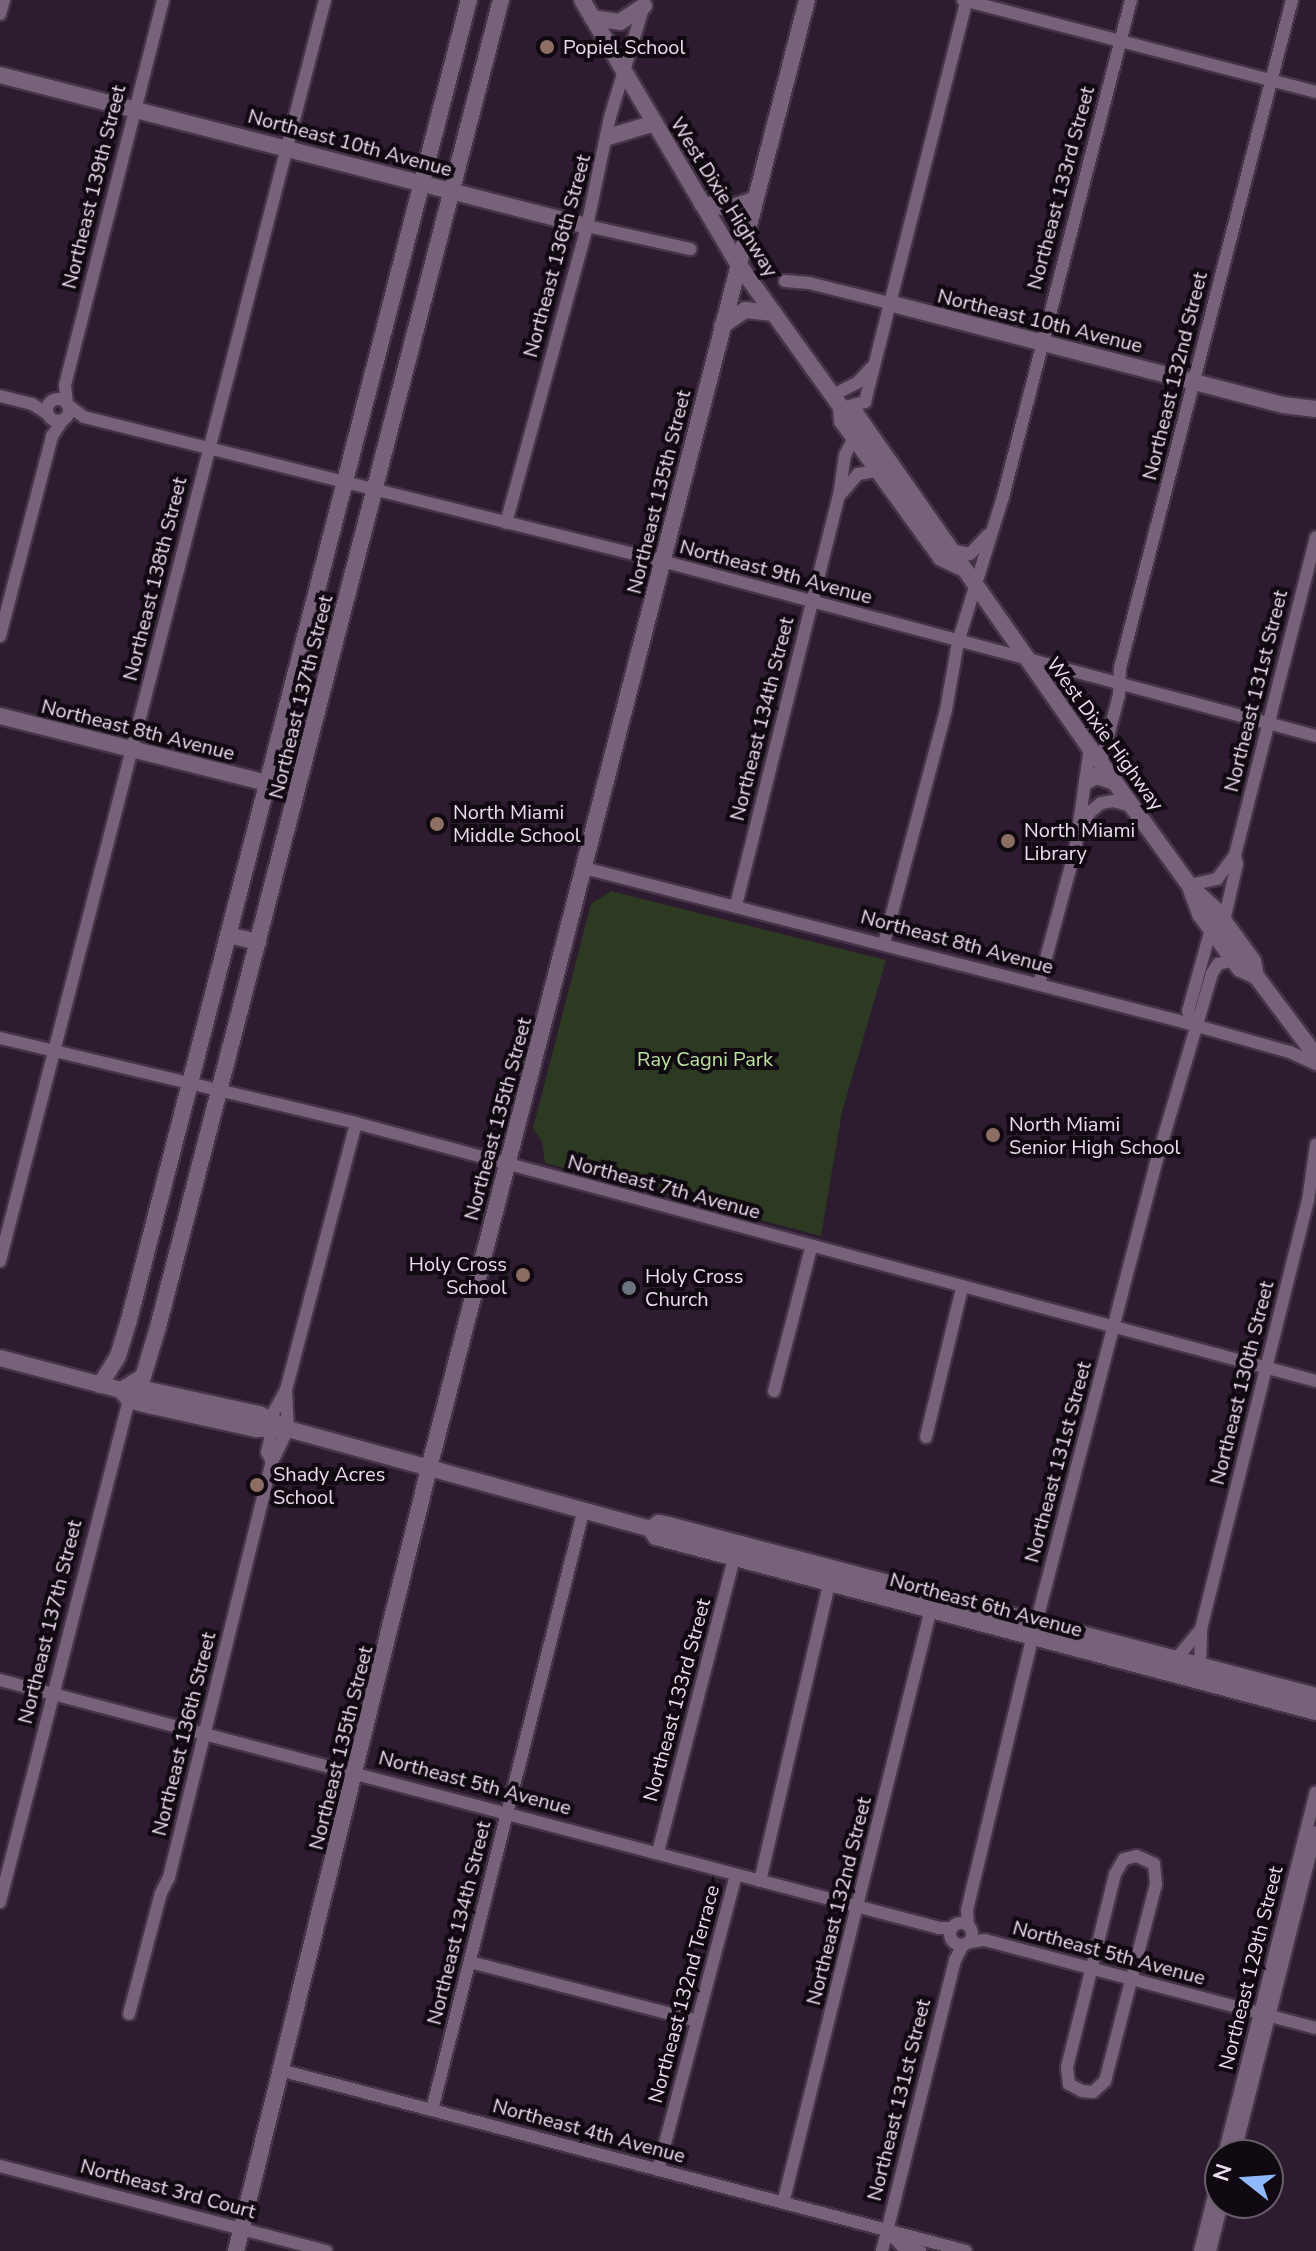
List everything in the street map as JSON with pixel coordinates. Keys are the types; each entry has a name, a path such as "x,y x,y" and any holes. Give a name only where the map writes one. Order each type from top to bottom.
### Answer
{"main road":[{"name":"Northeast 137th Street","path":"100,1385 118,1356 152,1229 266,783 347,483 469,0"},
{"name":"Northeast 137th Street","path":"125,1395 143,1377 376,491 411,340 501,0"},
{"name":"West Dixie Highway","path":"582,0 739,265 837,401 856,414 974,586 1189,885 1200,914 1217,925 1253,961 1256,976 1316,1056"},
{"name":"Northeast 135th Street","path":"236,2251 429,1468 807,0"},
{"path":"592,18 620,22 644,3"},
{"name":"Northeast 10th Avenue","path":"0,75 587,226"},
{"path":"608,137 655,123"},
{"path":"702,204 729,208 756,199"},
{"name":"Northeast 10th Avenue","path":"889,303 1283,405 1316,418"},
{"path":"722,326 748,309 774,313"},
{"name":"West Dixie Highway","path":"837,401 842,421 941,558 958,559"},
{"name":"Northeast 10th Avenue","path":"1283,405 1316,409"},
{"path":"314,610 341,616"},
{"name":"Northeast 8th Avenue","path":"0,716 266,783"},
{"path":"1087,781 1096,776 1115,782"},
{"name":"West Dixie Highway","path":"1217,925 1240,969 1256,976"},
{"path":"228,935 258,942"},
{"path":"152,1229 181,1236"},
{"name":"Northeast 6th Avenue","path":"0,1358 100,1385 125,1395 135,1387 650,1529 656,1537 829,1585 1176,1659 1316,1696"},
{"name":"Northeast 6th Avenue","path":"650,1529 660,1523 763,1550 1311,1709"},
{"path":"734,1558 763,1550"}],"street":[{"path":"0,14 4,0"},
{"name":"Northeast 139th Street","path":"0,636 163,0"},
{"name":"Northeast 138th Street","path":"0,1261 325,0"},
{"path":"837,401 865,402 871,368 966,0 1316,92"},
{"name":"Northeast 133rd Street","path":"884,943 946,710 958,642 995,526 1131,0"},
{"name":"Northeast 132nd Street","path":"1101,763 1120,684 1120,668 1292,0"},
{"name":"Northeast 136th Street","path":"506,523 644,3"},
{"name":"Northeast 10th Avenue","path":"587,226 690,249"},
{"name":"Northeast 10th Avenue","path":"785,281 809,283 889,303"},
{"path":"837,401 871,368"},
{"path":"0,396 58,410"},
{"name":"Northeast 9th Avenue","path":"58,410 662,561 1316,736"},
{"name":"Northeast 134th Street","path":"736,905 839,496 845,455 854,438"},
{"path":"839,496 858,474 878,471"},
{"path":"958,559 970,554 995,526"},
{"name":"Northeast 131st Street","path":"1194,1026 1188,1011 1237,864 1235,855 1316,537"},
{"path":"1039,984 1079,830 1090,748"},
{"path":"1079,830 1090,812 1101,803 1113,801 1132,806"},
{"path":"1189,885 1217,879 1235,855"},
{"name":"Northeast 8th Avenue","path":"584,868 1039,984 1290,1052 1316,1064"},
{"name":"Northeast 131st Street","path":"882,2251 1034,1631 1194,1026 1200,1016 1213,969 1234,960"},
{"name":"Northeast 7th Avenue","path":"0,1038 356,1123 811,1248 1316,1381"},
{"name":"Northeast 136th Street","path":"129,2014 205,1732 272,1462 277,1426 356,1123"},
{"name":"Northeast 130th Street","path":"1200,1665 1201,1629 1301,1227 1316,1145"},
{"path":"774,1391 811,1248"},
{"path":"926,1437 962,1288"},
{"name":"Northeast 136th Street","path":"277,1426 286,1390"},
{"name":"Northeast 137th Street","path":"0,1902 54,1694 125,1395"},
{"name":"Northeast 134th Street","path":"432,2110 583,1513"},
{"name":"Northeast 133rd Street","path":"658,1852 734,1558"},
{"path":"760,1881 829,1585"},
{"name":"Northeast 132nd Street","path":"783,2203 860,1904 931,1609"},
{"name":"Northeast 130th Street","path":"1176,1659 1201,1629"},
{"name":"Northeast 5th Avenue","path":"0,1680 736,1875 860,1904 1316,2028"},
{"name":"Northeast 129th Street","path":"1238,2139 1316,1792"},
{"name":"Northeast 129th Street","path":"1229,2139 1316,1832"},
{"path":"1142,1856 1154,1864 1157,1876 1131,1979 1105,2081 1093,2092 1082,2091 1069,2084 1066,2075 1090,1969 1117,1868 1128,1857 1142,1856"},
{"name":"Northeast 132nd Terrace","path":"658,2170 695,2020 736,1875"},
{"path":"470,1962 695,2020"},
{"name":"Northeast 4th Avenue","path":"280,2070 966,2251"},
{"name":"Northeast 3rd Court","path":"0,2166 326,2251"},
{"path":"1200,2251 1208,2219"},
{"path":"1210,2251 1218,2219"},
{"name":"Northeast 4th Avenue","path":"887,2230 902,2246 920,2251"}],"green space":[{"name":"Ray Cagni Park","path":"611,891 886,960 842,1112 821,1236 545,1163 542,1142 533,1128 591,904"}],"place":[{"name":"Popiel School","path":"547,47"},
{"name":"North Miami Middle School","path":"437,824"},
{"name":"North Miami Library","path":"1008,841"},
{"name":"North Miami Senior High School","path":"993,1135"},
{"name":"Holy Cross School","path":"523,1275"},
{"name":"Holy Cross Church","path":"629,1288"},
{"name":"Shady Acres School","path":"257,1485"}]}
